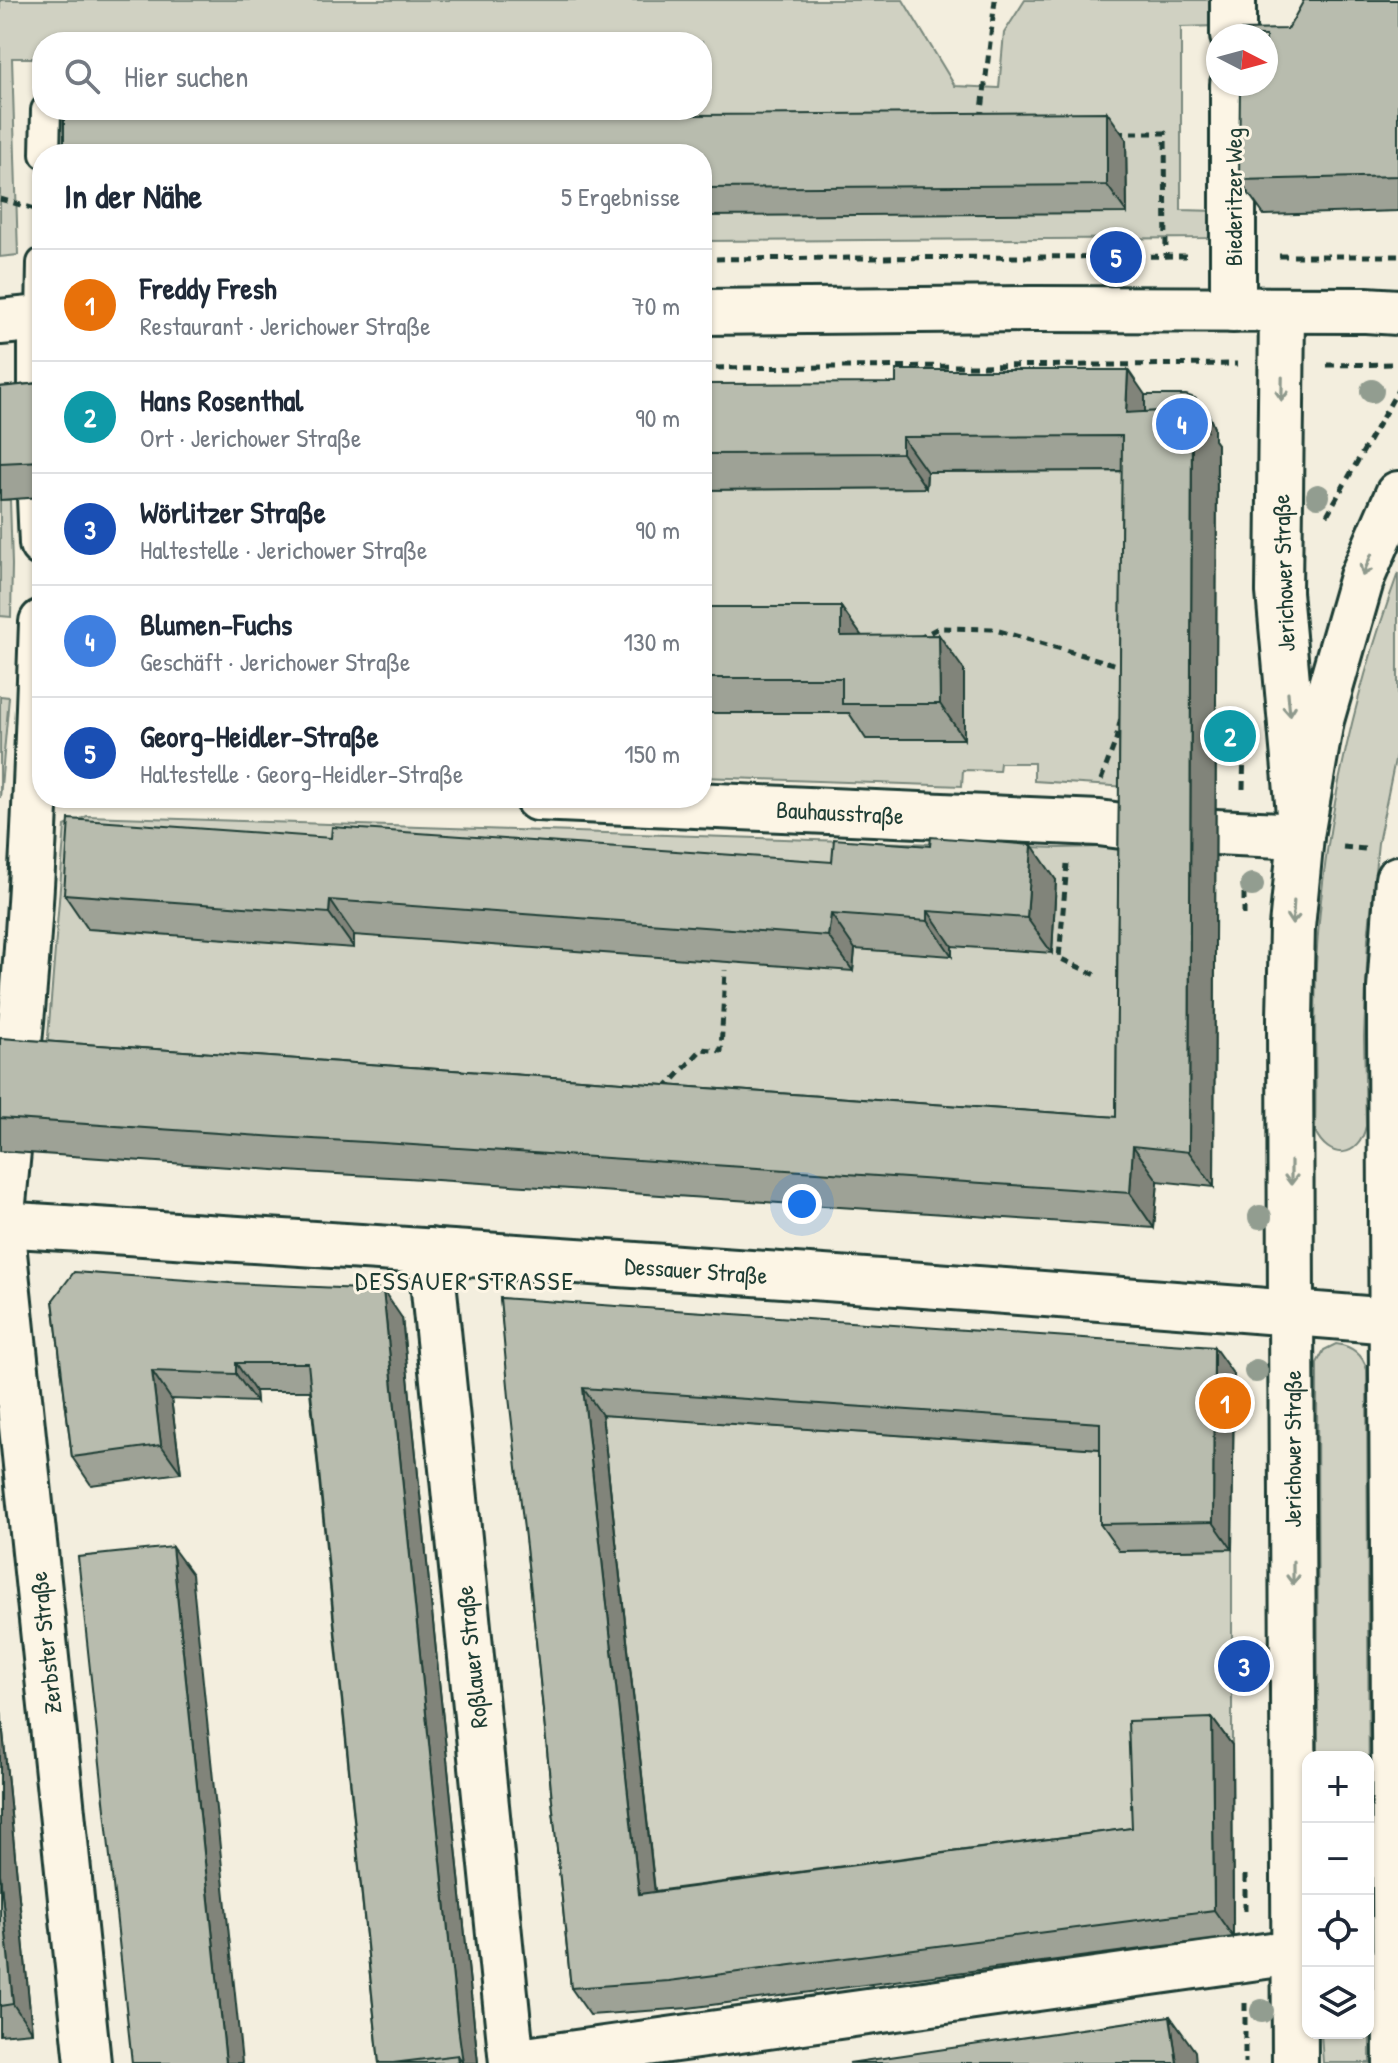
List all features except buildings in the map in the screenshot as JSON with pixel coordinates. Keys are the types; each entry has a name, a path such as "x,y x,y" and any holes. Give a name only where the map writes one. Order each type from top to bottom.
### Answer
{"street":[{"path":"1233,0 1233,24"},
{"name":"Biederitzer Weg","path":"1233,96 1233,310"},
{"path":"712,312 1033,309 1398,312"},
{"name":"Jerichower Straße","path":"1282,311 1279,592 1321,841"},
{"path":"28,320 32,351"},
{"name":"Jerichower Straße","path":"1295,2063 1291,1313 1291,973 1294,896 1321,841 1321,720 1362,577 1398,494"},
{"name":"Bauhausstraße","path":"712,806 1099,823 1144,829"},
{"path":"16,1072 25,993 38,808"},
{"path":"1215,832 1321,841"},
{"path":"1388,864 1396,2063"},
{"name":"Zerbster Straße","path":"8,1151 0,1224 88,2063"},
{"name":"Dessauer Straße","path":"0,1224 430,1251 1391,1321"},
{"name":"Roßlauer Straße","path":"430,1251 512,2063"},
{"path":"512,2063 642,2054 1294,1952"}],"lane":[{"path":"45,144 46,120"}],"path":[{"path":"981,119 995,0"},
{"path":"1103,133 1165,133 1166,256"},
{"path":"0,199 32,208"},
{"path":"712,259 1192,256"},
{"path":"1279,256 1398,256"},
{"path":"712,368 1229,364"},
{"name":"Jerichower Straße","path":"1326,517 1398,390"},
{"path":"915,640 938,628 992,629 1132,669"},
{"path":"1100,783 1123,711"},
{"path":"1070,822 1059,958 1096,975"},
{"path":"1321,841 1388,864"},
{"path":"663,1091 702,1049 721,1051 725,970"},
{"path":"1245,2011 1245,2063"}],"shaded area":[{"path":"0,0 903,0 955,86 999,88 1004,33 1025,0 1212,0 1217,24 1181,27 1181,210 1217,211 1211,238 712,241 712,144 56,144 55,120 712,120 712,32 32,32 32,58 12,58 18,255 0,257"},
{"path":"1147,471 1144,788 1034,781 1034,763 1000,763 999,771 963,770 962,786 712,777 712,490 926,488 927,472"},
{"path":"0,500 10,500 11,617 0,616"},
{"path":"1398,573 1398,745 1378,843 1368,939 1364,1037 1366,1126 1357,1145 1343,1152 1328,1148 1315,1131 1316,971 1321,900 1335,805 1355,711"},
{"path":"0,696 9,697 0,798"},
{"path":"87,816 1059,848 1144,846 1141,1152 45,1074 65,826"},
{"path":"1336,1344 1347,1347 1363,1360 1367,1370 1369,1751 1318,1751 1317,1363 1324,1350"},
{"path":"602,1415 1120,1450 1119,1551 1232,1549 1232,1745 1147,1749 1151,1855 658,1921"},
{"path":"1321,2039 1370,2039 1370,2063 1323,2063"}],"place":[{"name":"Georg-Heidler-Straße","path":"1116,257"},
{"name":"Blumen-Fuchs","path":"1182,424"},
{"name":"Hans Rosenthal","path":"1230,736"},
{"name":"Freddy Fresh","path":"1225,1403"},
{"name":"Wörlitzer Straße","path":"1244,1666"}],"district":[{"name":"DESSAUER STRASSE","path":"465,1280"}]}
